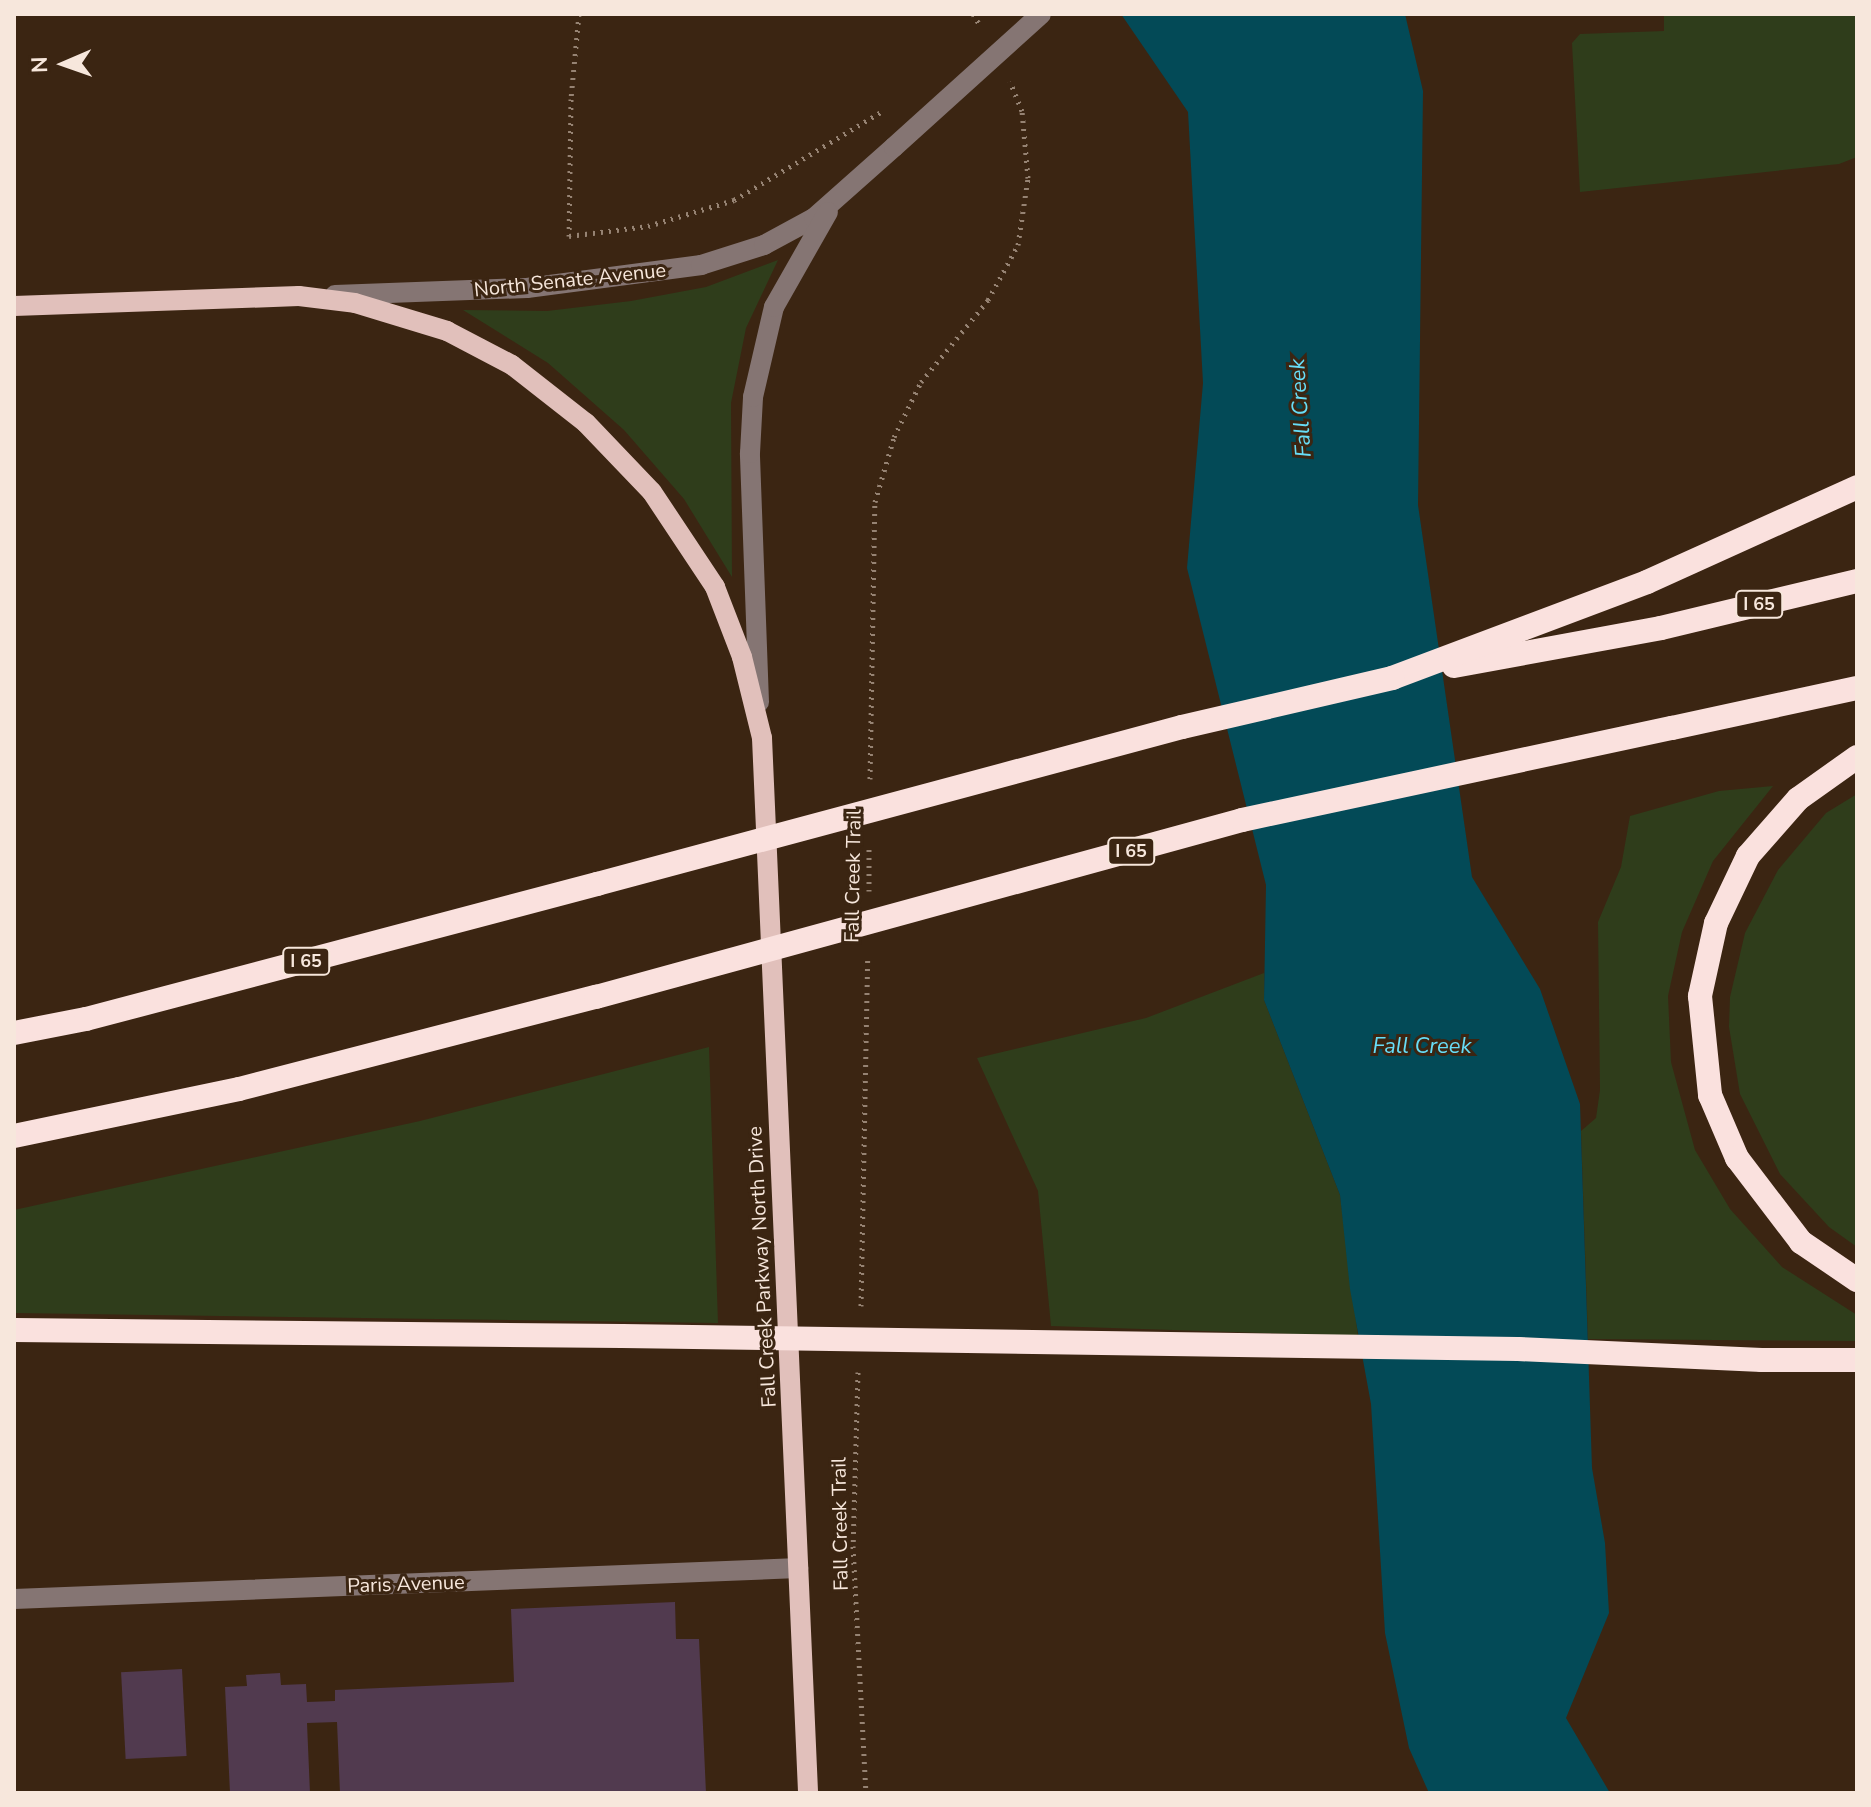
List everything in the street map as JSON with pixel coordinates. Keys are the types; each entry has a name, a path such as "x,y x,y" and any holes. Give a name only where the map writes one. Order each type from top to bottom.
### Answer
{"highway":[{"path":"1392,678 1647,582 1857,487"},
{"name":"I 65","path":"14,1033 86,1019 1182,727 1392,678 1661,628 1857,581"},
{"name":"I 65","path":"14,1136 239,1089 596,997 1242,820 1857,688"},
{"path":"1857,757 1798,799 1748,856 1716,923 1700,996 1710,1095 1737,1158 1801,1242 1857,1280"},
{"path":"14,1330 1518,1349 1762,1360 1857,1360"}],"main road":[{"name":"Fall Creek Parkway North Drive","path":"14,306 299,296 373,308 470,342 512,365 586,423 652,492 715,587 742,657 762,738 808,1793"}],"street":[{"name":"North Senate Avenue","path":"299,296 527,288 701,265 764,245 814,218 1041,14"},
{"path":"762,738 750,453 760,353 789,275 822,219 854,184"},
{"name":"Paris Avenue","path":"14,1599 798,1568"}],"path":[{"path":"579,14 572,71 569,236 648,226 734,200 883,111"},
{"path":"973,14 987,37"},
{"name":"Fall Creek Trail","path":"870,784 875,502 894,437 921,382 988,300 1018,245 1028,178 1022,111 1007,73"},
{"name":"Fall Creek Trail","path":"869,893 870,831"},
{"name":"Fall Creek Trail","path":"861,1316 868,940"},
{"name":"Fall Creek Trail","path":"858,1362 853,1546 866,1793"}],"green space":[{"path":"1664,14 1857,14 1857,157 1839,164 1580,192 1572,43 1580,34 1664,31"},
{"path":"778,260 746,328 731,403 732,577 684,499 624,430 548,363 463,310 547,311 631,301 706,287"},
{"path":"1773,786 1713,861 1682,932 1668,996 1671,1062 1695,1150 1730,1209 1782,1267 1857,1315 1857,1341 1588,1339 1581,1131 1596,1118 1600,1090 1598,922 1621,867 1630,816 1719,791"},
{"path":"1857,794 1857,1247 1829,1227 1780,1174 1740,1094 1729,1027 1730,997 1745,933 1778,870 1826,813"},
{"path":"1264,973 1264,1000 1340,1195 1358,1336 1051,1326 1038,1191 977,1058 1146,1018"},
{"path":"709,1047 718,1323 14,1313 14,1210 420,1121"}],"water":[{"name":"Fall Creek","path":"1121,14 1405,14 1423,91 1418,505 1472,877 1540,989 1580,1104 1592,1468 1605,1543 1609,1613 1566,1718 1610,1793 1429,1793 1409,1748 1385,1633 1371,1404 1350,1289 1340,1195 1264,1000 1266,885 1187,568 1203,383 1188,112"}],"building":[{"path":"675,1602 676,1639 699,1639 706,1793 340,1793 337,1722 307,1723 310,1793 230,1793 225,1687 247,1686 246,1675 280,1673 281,1685 306,1684 307,1702 335,1701 335,1690 514,1682 511,1609"},
{"path":"182,1669 187,1756 126,1759 121,1672"}]}
